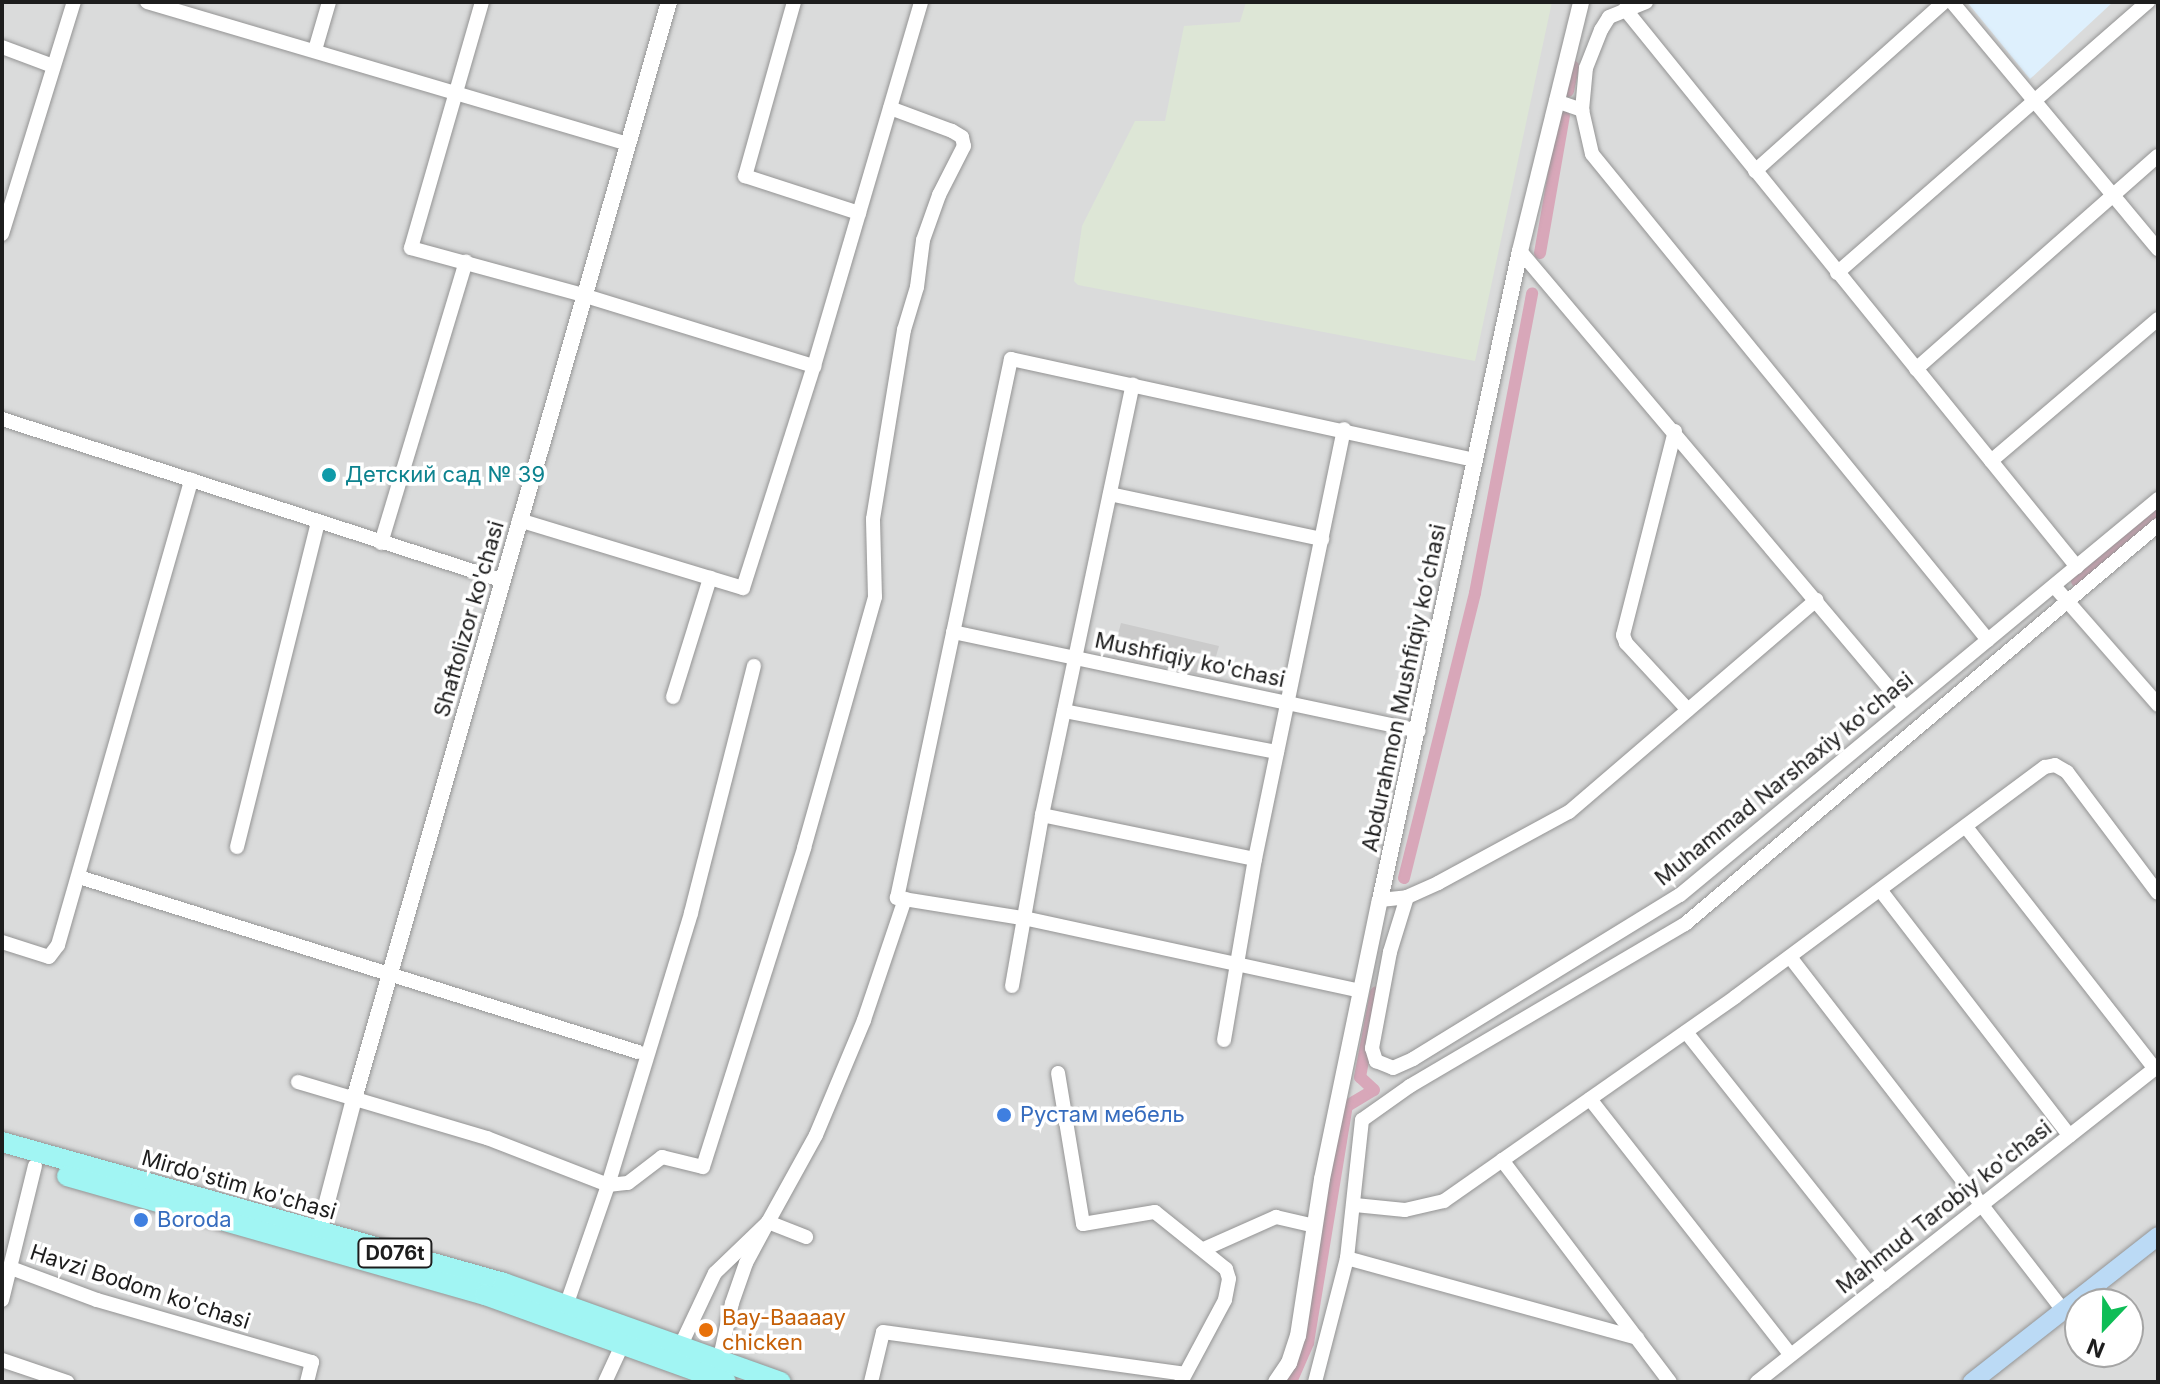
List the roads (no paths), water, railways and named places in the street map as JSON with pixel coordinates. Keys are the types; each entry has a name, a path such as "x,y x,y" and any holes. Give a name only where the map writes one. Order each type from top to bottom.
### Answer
{"main road":[{"name":"Mirdo'stim ko'chasi","path":"2,1142 469,1290 623,1343 685,1362 719,1362 781,1382"},
{"name":"Mirdo'stim ko'chasi","path":"2,1157 317,1241 567,1303 726,1382"},
{"path":"1972,1382 2158,1236"}],"street":[{"path":"2,234 74,2"},
{"path":"147,2 628,144"},
{"path":"315,50 329,2"},
{"path":"482,2 411,248 586,296 814,366"},
{"name":"Shaftolizor ko'chasi","path":"317,1241 354,1099 669,2"},
{"path":"794,2 745,176 859,213"},
{"path":"519,520 743,588 814,366 921,2"},
{"name":"Abdurahmon Mushfiqiy koʻchasi","path":"1276,1382 1289,1363 1298,1336 1315,1226 1380,900 1419,731 1520,251 1581,2"},
{"path":"1646,2 1609,17 1586,68 1582,110 1592,154 1988,640"},
{"path":"1755,171 1944,2"},
{"path":"1952,2 2158,249"},
{"path":"1837,273 2033,99 2148,2"},
{"path":"1625,9 2077,567"},
{"path":"2,47 53,66"},
{"path":"1556,101 1582,110"},
{"path":"298,1082 487,1138 608,1185 628,1183 662,1157 703,1167 804,848 875,597 873,519 904,330 917,287 923,240 939,195 964,146 962,137 952,131 890,108"},
{"path":"1916,369 2158,156"},
{"path":"1520,251 1905,707"},
{"path":"381,543 466,262"},
{"path":"1991,461 2158,319"},
{"path":"1361,991 1022,918 897,898 1011,359 1344,429 1475,460"},
{"path":"1012,986 1042,815 1133,385"},
{"path":"2,419 504,581"},
{"path":"1224,1040 1255,859 1344,429"},
{"path":"1675,431 1623,635 1635,654 1688,710"},
{"path":"2,942 49,957 54,953 79,877 191,480"},
{"path":"1110,494 1322,539"},
{"name":"Muhammad Narshaxiy ko'chasi","path":"1407,897 1390,952 1372,1048 1376,1061 1393,1068 1413,1059 1680,895 2158,499"},
{"path":"237,847 318,522"},
{"path":"1315,1382 1320,1377 1347,1258 1362,1120 1410,1086 1685,924 2158,525"},
{"path":"673,697 710,578"},
{"path":"2054,586 2152,686 2158,705"},
{"path":"1380,900 1407,897 1569,812 1816,600"},
{"name":"Mushfiqiy ko'chasi","path":"953,632 1419,731"},
{"path":"567,1303 608,1185 699,885 754,666"},
{"path":"1064,711 1277,752"},
{"path":"1355,1205 1405,1210 1444,1201 1790,957 2037,773 2055,765 2067,772 2158,893"},
{"path":"1042,815 1255,859"},
{"path":"1966,827 2156,1068"},
{"path":"79,877 638,1052"},
{"path":"1881,891 2070,1136"},
{"path":"719,1362 732,1303 746,1263 816,1135 864,1020 905,899"},
{"path":"1790,957 1980,1207 2063,1310"},
{"path":"1686,1032 1884,1282"},
{"name":"Mahmud Tarobiy ko'chasi","path":"1757,1382 2156,1068"},
{"path":"871,1382 883,1332 1183,1378 1225,1300 1229,1279 1226,1269 1155,1212 1083,1224 1058,1073"},
{"path":"1590,1099 1791,1355"},
{"path":"1502,1160 1670,1382"},
{"name":"Havzi Bodom ko'chasi","path":"2,1300 11,1268 8,1248 35,1166"},
{"path":"1204,1249 1276,1217 1315,1226"},
{"path":"768,1222 806,1237"},
{"path":"685,1362 715,1273 768,1222"},
{"path":"1347,1258 1637,1338"},
{"name":"Havzi Bodom ko'chasi","path":"11,1268 97,1300 256,1349 312,1362 307,1382"},
{"path":"605,1382 623,1343"},
{"path":"2,1360 67,1382"}],"waterway":[{"path":"1568,91 1573,67"},
{"path":"1540,253 1564,116"},
{"path":"1404,878 1475,593 1532,293"},
{"path":"2077,581 2158,512"},
{"path":"1291,1382 1308,1343 1347,1106 1374,1090 1360,1077 1376,992"}],"place":[{"name":"Детский сад № 39","path":"329,475"},
{"name":"Рустам мебель","path":"1004,1115"},
{"name":"Boroda","path":"141,1220"},
{"name":"Bay-Baaaay chicken","path":"706,1330"}]}
